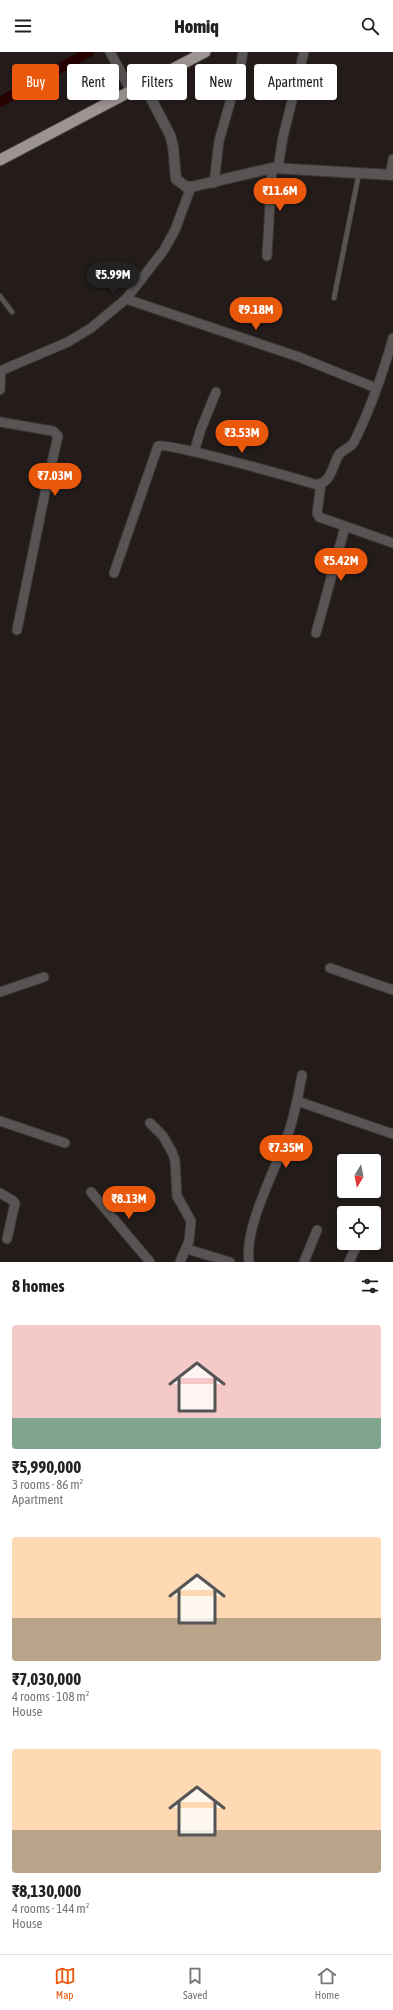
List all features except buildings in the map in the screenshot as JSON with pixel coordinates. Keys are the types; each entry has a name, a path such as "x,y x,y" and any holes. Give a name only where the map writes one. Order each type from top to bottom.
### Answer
{"highway":[{"path":"183,64 206,52"},
{"path":"0,160 127,93"}],"street":[{"path":"110,52 127,84"},
{"path":"214,183 219,141 243,52"},
{"path":"267,256 275,168 304,52"},
{"path":"152,100 170,135 173,146 176,180 185,186 192,187 214,183 275,168 391,175 393,159"},
{"path":"0,390 1,371 68,342 91,328 126,298 164,250 175,230 192,187"},
{"path":"126,298 298,357 376,388"},
{"path":"114,573 158,446 165,445 314,484 321,484 329,478 341,452 353,443 376,388 393,338"},
{"path":"194,452 201,429 216,392"},
{"path":"0,422 53,431 58,436 17,630"},
{"path":"321,484 318,509 319,517 393,543"},
{"path":"316,633 345,527"},
{"path":"330,968 393,990"},
{"path":"0,992 44,977"},
{"path":"247,1261 258,1212 289,1133 302,1075"},
{"path":"297,1100 393,1134"},
{"path":"0,1122 65,1143"},
{"path":"150,1123 163,1136 175,1160 178,1196 192,1224 186,1249 180,1262"},
{"path":"91,1192 150,1262"},
{"path":"0,1193 15,1203 7,1239"},
{"path":"304,1262 317,1230"},
{"path":"186,1249 230,1262"},
{"path":"349,1262 355,1250"}],"lane":[{"path":"334,298 360,173"},
{"path":"0,296 12,312"}],"waterway":[{"path":"0,102 89,52"}]}
